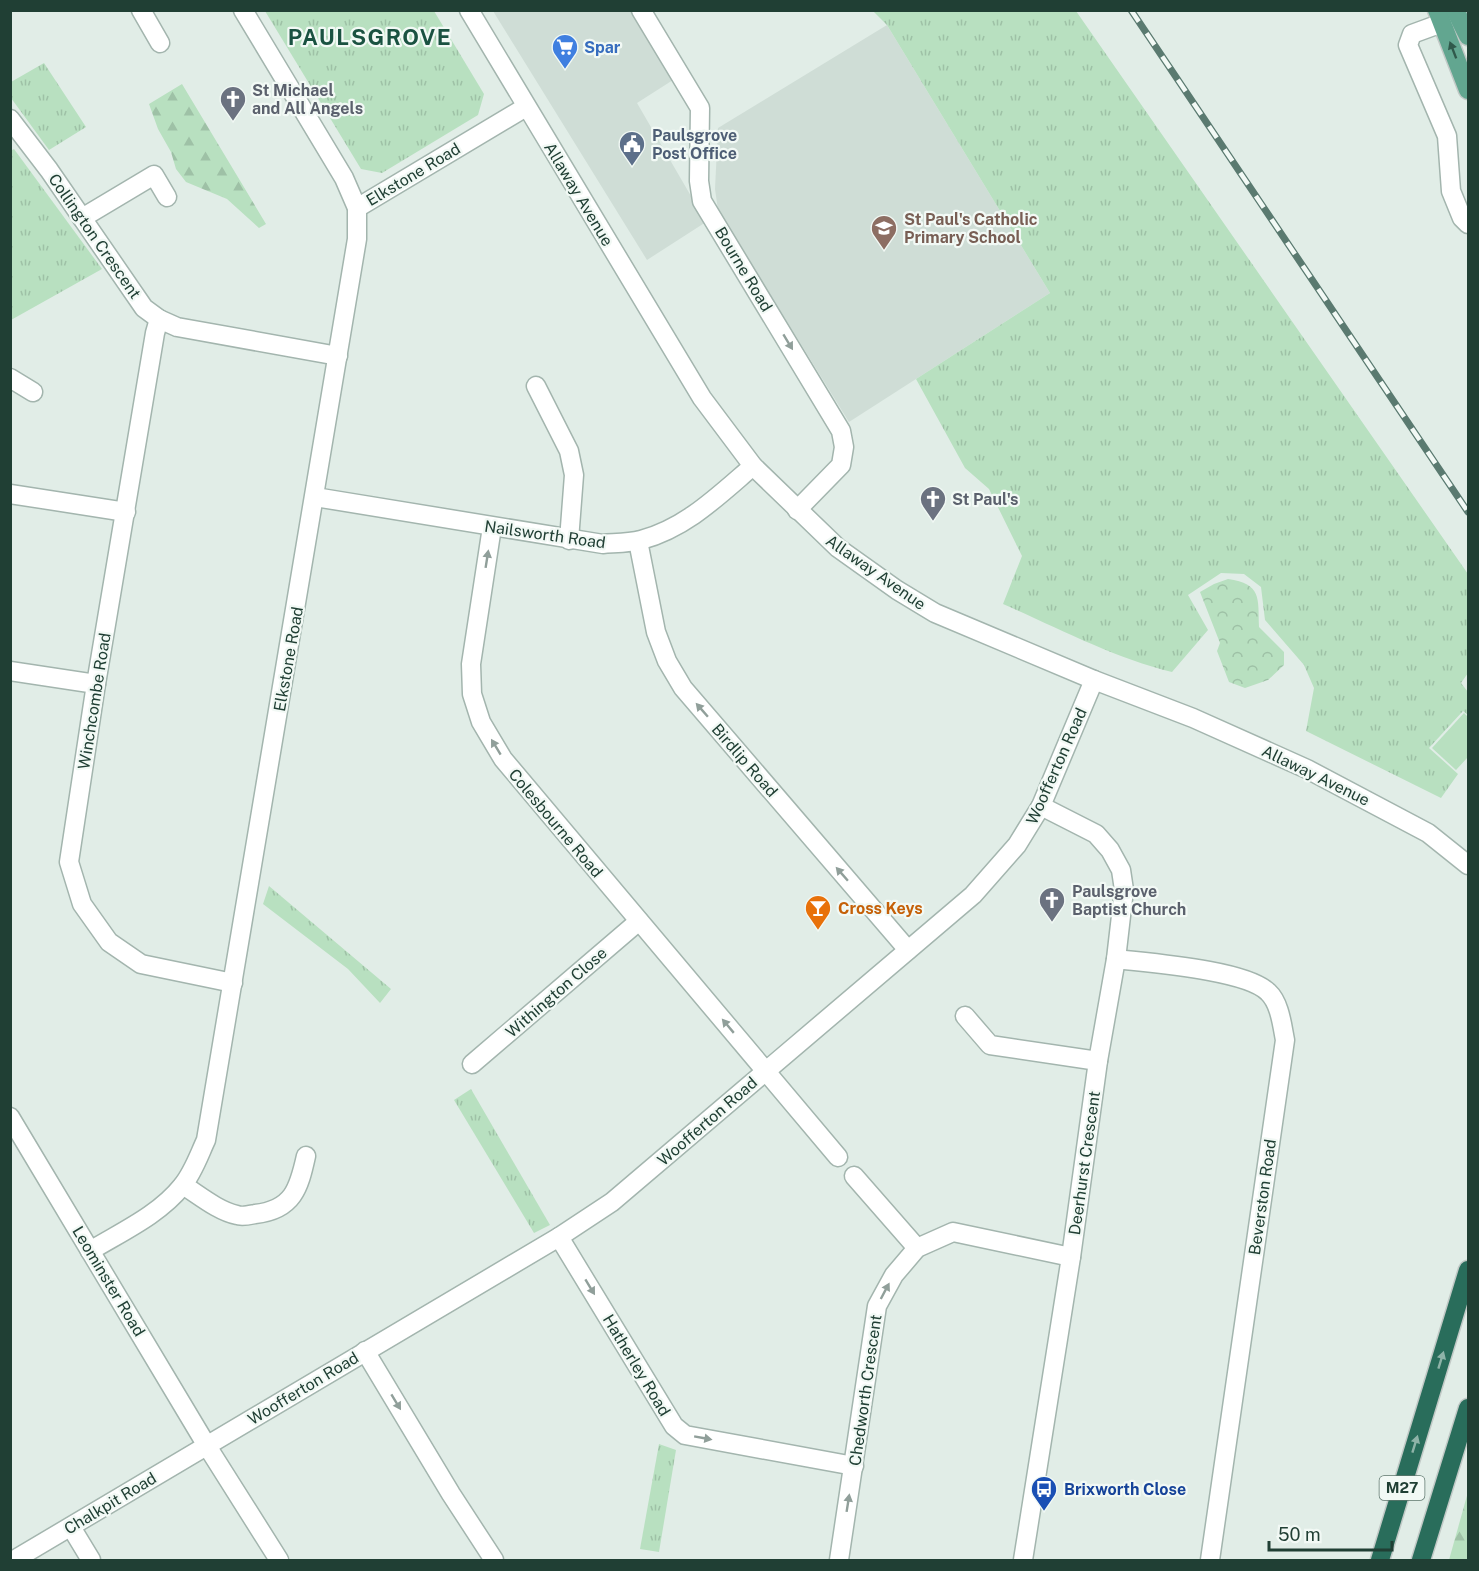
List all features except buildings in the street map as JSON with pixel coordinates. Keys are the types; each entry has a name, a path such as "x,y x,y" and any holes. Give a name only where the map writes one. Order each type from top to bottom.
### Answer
{"highway":[{"name":"M27","path":"1380,1560 1468,1270"},
{"name":"M27","path":"1421,1560 1468,1408"}],"main road":[{"path":"1455,21 1468,90"}],"street":[{"path":"141,10 160,43"},
{"path":"243,10 344,178 357,208"},
{"name":"Allaway Avenue","path":"469,10 702,398 753,466 838,548 897,590 935,613 1094,680 1193,718 1308,769 1428,833 1468,866"},
{"name":"Bourne Road","path":"641,10 700,108 699,182 702,201 841,431 844,447 841,465 797,510"},
{"path":"1455,21 1412,34 1408,45 1447,136 1450,191 1462,218 1468,224"},
{"name":"Elkstone Road","path":"90,1251 156,1210 183,1185 206,1140 338,356 357,238 357,208 526,107"},
{"name":"Collington Crescent","path":"10,118 144,308 159,319 177,327 338,356"},
{"path":"82,218 154,175 167,196"},
{"name":"Winchcombe Road","path":"159,319 96,684 69,862 82,904 109,942 141,964 233,983"},
{"path":"10,378 33,392"},
{"path":"536,386 569,451 574,475 569,540"},
{"name":"Nailsworth Road","path":"315,497 603,544 638,541 664,533 696,515 753,466"},
{"path":"10,494 126,512"},
{"name":"Colesbourne Road","path":"492,527 471,664 472,694 481,722 503,759 838,1157"},
{"name":"Birdlip Road","path":"638,541 656,632 667,661 682,688 908,950"},
{"path":"10,671 96,684"},
{"name":"Woofferton Road","path":"207,1446 559,1237 612,1202 973,895 1017,845 1041,806 1094,680"},
{"name":"Deerhurst Crescent","path":"1023,1560 1071,1257 1098,1060 1116,959 1124,890 1120,870 1110,850 1096,834 1041,806"},
{"name":"Withington Close","path":"472,1064 639,921"},
{"name":"Beverston Road","path":"1116,959 1244,978 1269,992 1281,1015 1285,1040 1210,1560"},
{"path":"965,1016 990,1045 1098,1060"},
{"name":"Leominster Road","path":"10,1117 207,1446"},
{"path":"183,1185 220,1208 238,1216 267,1213 286,1203 299,1186 306,1156"},
{"path":"854,1176 916,1248"},
{"name":"Chedworth Crescent","path":"839,1560 877,1305 894,1275 916,1248 953,1232 1071,1257"},
{"name":"Hatherley Road","path":"559,1237 674,1426 685,1435 854,1466"},
{"path":"366,1351 451,1494 494,1560"},
{"path":"207,1446 279,1560"},
{"name":"Chalkpit Road","path":"14,1554 71,1527 207,1446"},
{"path":"71,1527 91,1560"}],"shaded area":[{"path":"493,11 632,11 673,80 637,103 706,222 647,260"},
{"name":"St Paul's Catholic Primary School","path":"887,25 1050,293 849,422 718,210 715,189 718,128"}],"green space":[{"path":"265,11 434,11 484,94 478,115 382,173 361,169"},
{"path":"873,11 1076,11 1468,574 1468,673 1461,683 1468,692 1468,715 1463,711 1429,748 1458,774 1441,798 1306,731 1314,688 1304,665 1265,620 1261,587 1244,574 1221,573 1188,595 1208,630 1172,672 1108,651 1003,604 1022,556 989,489 965,468 916,379 1050,293 887,25"},
{"path":"44,63 86,127 49,150 11,98 11,82"},
{"path":"182,84 266,224 259,228 227,199 186,182 176,169 171,152 158,129 149,104"},
{"path":"14,149 102,269 11,320 10,151"},
{"path":"1228,579 1247,585 1256,594 1259,627 1284,652 1284,665 1268,680 1245,688 1229,682 1217,651 1220,643 1200,592"},
{"path":"1464,713 1468,717 1468,757 1456,770 1432,748"},
{"path":"269,886 391,989 380,1003 348,969 263,904"},
{"path":"471,1089 550,1225 534,1233 454,1100"},
{"path":"659,1444 676,1450 659,1552 640,1549"},
{"path":"1468,1492 1468,1560 1449,1560"}],"railway":[{"path":"1131,10 1468,512"}],"place":[{"name":"Spar","path":"565,70"},
{"name":"St Michael and All Angels","path":"233,122"},
{"name":"Paulsgrove Post Office","path":"632,167"},
{"name":"St Paul's Catholic Primary School","path":"884,251"},
{"name":"St Paul's","path":"933,522"},
{"name":"Paulsgrove Baptist Church","path":"1052,923"},
{"name":"Cross Keys","path":"818,931"},
{"name":"Brixworth Close","path":"1044,1512"}],"district":[{"name":"PAULSGROVE","path":"370,37"}]}
